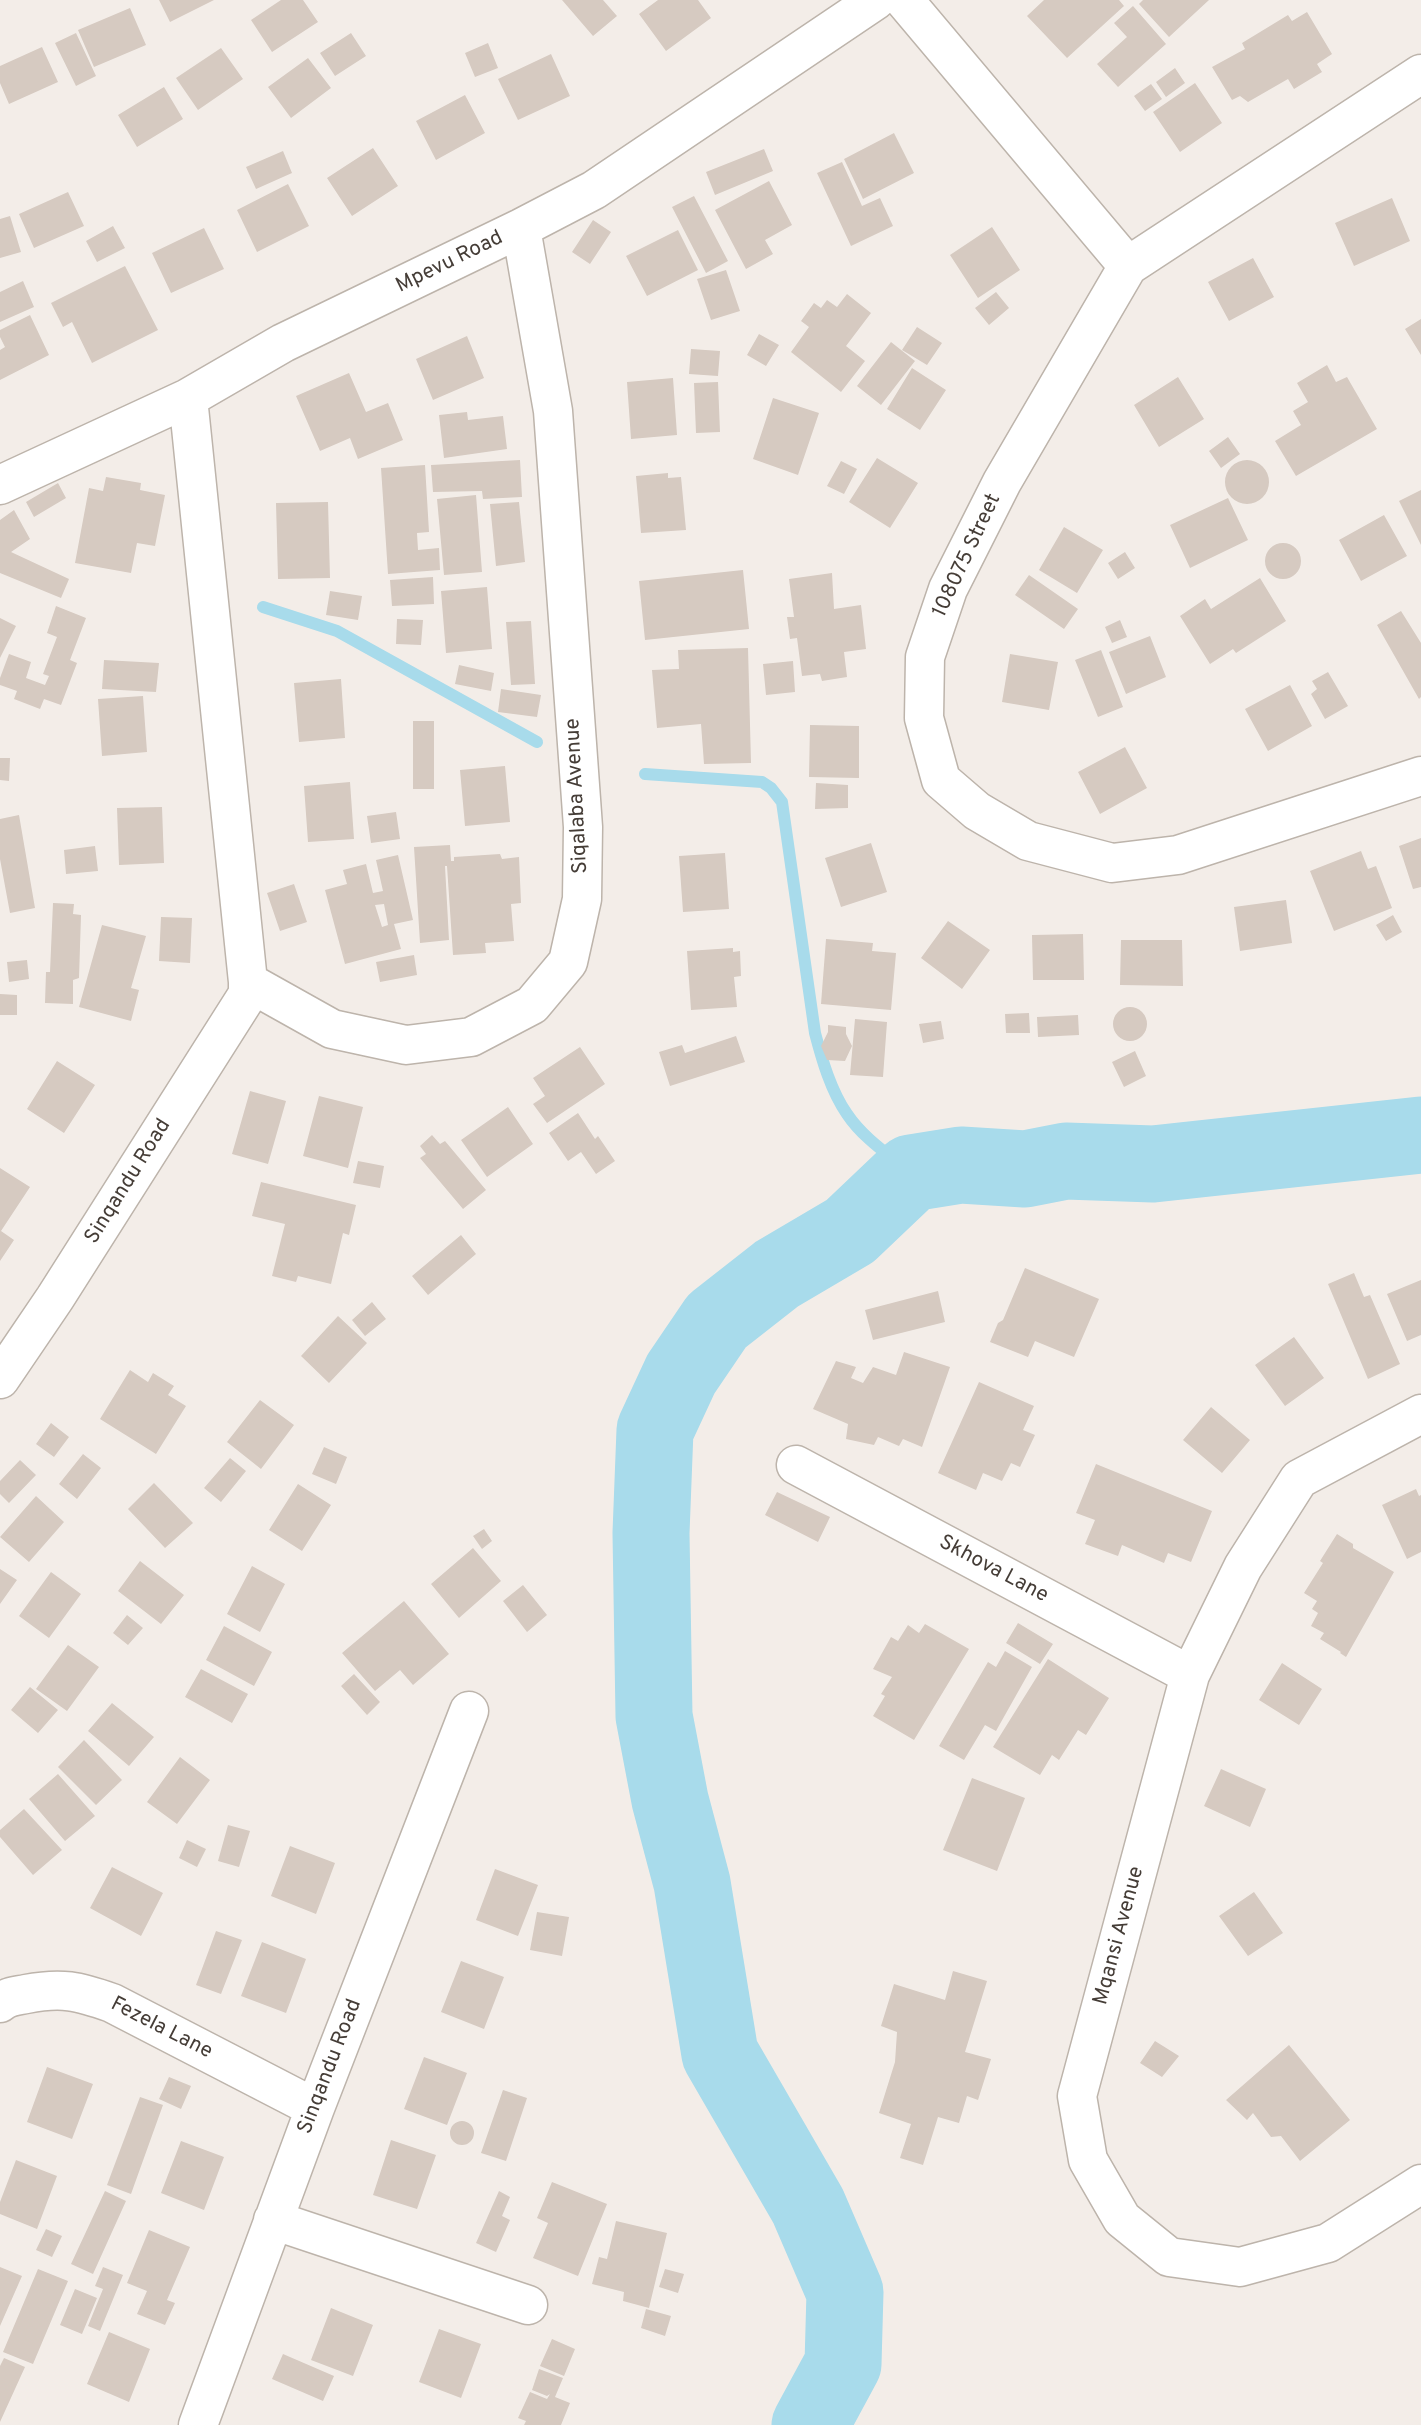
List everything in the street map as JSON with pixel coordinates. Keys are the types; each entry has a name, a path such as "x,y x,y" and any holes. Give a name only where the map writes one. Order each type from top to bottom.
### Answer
{"street":[{"name":"Mpevu Road","path":"0,485 188,398 283,343 522,228 594,190 876,0"},
{"path":"904,0 1128,266"},
{"name":"108075 Street","path":"1421,74 1128,266 1002,482 948,589 925,657 924,718 941,780 977,811 1028,841 1112,863 1178,855 1421,776"},
{"name":"Siqalaba Avenue","path":"248,982 332,1028 406,1045 471,1037 532,1005 568,962 582,900 583,827 553,411 522,228"},
{"path":"188,398 248,982"},
{"name":"Sinqandu Road","path":"0,1380 248,994 248,982"},
{"name":"Mqansi Avenue","path":"1421,1415 1298,1479 1242,1567 1190,1675 1077,2096 1088,2160 1122,2219 1169,2257 1240,2267 1328,2244 1421,2184"},
{"name":"Skhova Lane","path":"796,1465 1190,1675"},
{"name":"Sinqandu Road","path":"198,2425 314,2108 469,1711"},
{"name":"Fezela Lane","path":"0,2003 6,1997 52,1989 81,1992 112,2003 314,2108"},
{"path":"273,2220 528,2305"}],"building":[{"path":"159,0 214,0 170,22"},
{"path":"281,0 303,0 318,22 272,52 251,20"},
{"path":"562,0 603,0 617,16 593,36"},
{"path":"658,0 698,0 711,18 666,51 639,14"},
{"path":"1044,0 1119,0 1124,6 1067,58 1027,16"},
{"path":"1143,0 1209,0 1169,37 1139,4"},
{"path":"1133,6 1166,44 1118,87 1097,64 1127,37 1114,23"},
{"path":"130,8 146,45 94,67 78,30"},
{"path":"1307,12 1332,54 1317,64 1322,72 1294,89 1288,79 1248,102 1240,96 1232,100 1212,67 1245,49 1242,43 1288,15 1292,21"},
{"path":"76,33 96,76 76,86 55,43"},
{"path":"351,33 366,56 335,76 320,53"},
{"path":"488,43 498,68 475,77 465,53"},
{"path":"42,47 58,82 9,104 0,83 0,66"},
{"path":"221,48 243,79 198,110 176,78"},
{"path":"551,54 570,96 518,120 498,79"},
{"path":"308,58 331,88 291,118 268,87"},
{"path":"1175,68 1185,83 1166,97 1156,82"},
{"path":"1195,83 1222,123 1180,152 1153,112"},
{"path":"1151,84 1162,99 1145,111 1134,96"},
{"path":"164,87 183,119 137,147 118,115"},
{"path":"465,95 485,133 436,160 416,121"},
{"path":"894,133 914,173 863,199 844,159"},
{"path":"373,148 398,186 352,216 327,178"},
{"path":"764,149 773,171 715,195 706,172"},
{"path":"283,151 292,173 256,189 246,167"},
{"path":"842,162 862,206 880,198 893,226 851,246 817,173"},
{"path":"769,181 792,225 765,240 773,254 746,269 715,210"},
{"path":"288,184 309,226 257,252 237,210"},
{"path":"68,192 84,226 34,248 19,214"},
{"path":"694,196 728,261 706,273 672,207"},
{"path":"1392,198 1410,241 1354,266 1335,223"},
{"path":"10,216 21,252 0,258 0,219"},
{"path":"593,220 611,232 590,264 572,252"},
{"path":"113,226 125,248 97,262 86,241"},
{"path":"992,227 1020,270 978,298 950,255"},
{"path":"204,228 224,269 171,293 152,253"},
{"path":"678,230 698,270 647,296 626,256"},
{"path":"1253,258 1274,297 1229,321 1208,282"},
{"path":"125,266 158,330 92,363 72,322 63,327 51,303"},
{"path":"726,270 740,311 711,320 697,279"},
{"path":"23,281 34,307 0,322 0,292"},
{"path":"996,292 1009,308 989,325 975,308"},
{"path":"847,294 871,313 846,346 865,361 841,392 791,352 809,327 801,321 814,303 821,308 827,300 837,307"},
{"path":"30,315 49,355 0,380 0,350 5,347 0,330"},
{"path":"1421,319 1421,355 1405,329"},
{"path":"917,327 942,343 927,365 902,350"},
{"path":"759,334 779,345 766,366 747,355"},
{"path":"467,336 484,378 433,400 416,359"},
{"path":"891,342 915,361 881,405 857,386"},
{"path":"691,349 720,351 718,376 689,374"},
{"path":"1327,365 1336,382 1347,377 1377,429 1296,476 1275,441 1301,425 1293,411 1308,402 1297,383"},
{"path":"912,368 946,390 920,430 887,409"},
{"path":"349,373 366,412 388,403 403,440 358,459 350,438 320,451 296,396"},
{"path":"1178,377 1204,419 1159,447 1134,405"},
{"path":"673,378 677,435 631,439 627,382"},
{"path":"718,382 720,432 696,433 694,383"},
{"path":"773,398 819,413 798,475 753,459"},
{"path":"467,412 468,420 503,416 507,449 444,458 439,415"},
{"path":"1228,437 1240,454 1221,468 1209,451"},
{"path":"877,458 918,483 890,528 849,502"},
{"path":"520,460 522,497 483,499 482,491 433,492 431,465"},
{"path":"1247,460 1262,467 1269,482 1262,497 1247,504 1232,497 1225,482 1232,467"},
{"path":"841,461 857,469 844,494 827,486"},
{"path":"425,465 429,532 417,533 418,550 439,548 440,570 388,574 381,468"},
{"path":"668,473 668,478 681,477 686,530 641,533 636,476"},
{"path":"106,477 141,483 140,490 165,495 155,546 137,543 131,573 75,563 89,488 103,491"},
{"path":"58,483 66,498 34,517 26,502"},
{"path":"1421,490 1421,545 1399,501"},
{"path":"476,495 482,572 444,575 437,499"},
{"path":"1228,498 1248,540 1190,568 1170,525"},
{"path":"328,502 330,578 278,579 276,503"},
{"path":"519,502 525,562 496,566 490,504"},
{"path":"14,510 30,539 11,552 69,579 61,598 0,573 0,520"},
{"path":"1384,515 1407,556 1361,581 1339,540"},
{"path":"1064,527 1103,550 1077,593 1039,570"},
{"path":"1283,543 1296,548 1301,561 1296,574 1283,579 1270,574 1265,561 1270,548"},
{"path":"1125,552 1135,568 1118,579 1108,563"},
{"path":"743,570 749,629 645,640 639,581"},
{"path":"832,573 834,609 861,605 866,649 844,652 847,677 822,681 820,674 802,676 797,638 790,639 787,617 794,617 789,579"},
{"path":"1029,575 1078,609 1064,629 1015,595"},
{"path":"433,577 434,604 392,606 390,580"},
{"path":"1260,578 1286,621 1236,653 1233,649 1210,664 1180,616 1205,599 1211,609"},
{"path":"487,587 492,649 446,653 441,591"},
{"path":"330,591 362,596 358,620 326,615"},
{"path":"56,606 86,618 70,660 77,663 61,705 44,699 40,709 14,699 17,691 0,685 0,678 9,654 31,662 26,678 45,685 49,676 43,674 57,637 47,633"},
{"path":"1401,611 1421,643 1419,699 1377,625"},
{"path":"0,618 16,626 0,658"},
{"path":"397,619 423,620 421,645 396,644"},
{"path":"1120,620 1127,637 1112,643 1105,627"},
{"path":"531,621 535,684 511,685 506,622"},
{"path":"1150,636 1166,677 1126,694 1109,652"},
{"path":"748,648 751,763 704,764 701,724 657,728 652,670 679,669 678,650"},
{"path":"1101,650 1123,707 1098,717 1075,660"},
{"path":"1010,654 1058,662 1049,710 1002,702"},
{"path":"104,660 159,663 156,692 102,689"},
{"path":"793,661 795,692 766,695 763,664"},
{"path":"459,665 494,673 491,691 455,684"},
{"path":"1328,672 1348,706 1325,719 1311,694 1317,689 1312,681"},
{"path":"341,679 345,738 299,742 294,683"},
{"path":"1290,685 1312,726 1268,751 1245,709"},
{"path":"501,689 541,695 537,717 498,712"},
{"path":"143,696 147,752 102,756 98,699"},
{"path":"413,721 434,721 434,789 413,789"},
{"path":"810,725 859,726 859,778 809,777"},
{"path":"1125,747 1147,788 1100,814 1078,772"},
{"path":"0,758 10,758 9,781 0,780"},
{"path":"505,766 510,822 465,826 460,770"},
{"path":"350,782 354,839 308,842 304,786"},
{"path":"816,783 848,785 848,808 815,809"},
{"path":"162,807 164,863 119,865 117,808"},
{"path":"396,812 400,839 371,843 367,816"},
{"path":"19,815 35,908 10,913 0,859 0,819"},
{"path":"1421,838 1421,887 1413,889 1399,846"},
{"path":"871,843 887,892 841,907 825,858"},
{"path":"450,845 451,861 454,861 454,857 500,854 502,859 519,857 521,903 511,904 514,941 485,943 486,953 453,955 445,866 449,940 420,943 414,847"},
{"path":"95,846 98,871 66,874 64,850"},
{"path":"1361,851 1368,869 1376,866 1392,908 1334,931 1310,871"},
{"path":"725,853 729,909 683,912 679,856"},
{"path":"398,855 413,920 394,924 401,949 345,964 325,890 347,884 343,870 366,864 373,893 383,891 376,860","holes":["384,904 388,925 382,927 375,905"]},
{"path":"294,884 307,922 280,931 267,893"},
{"path":"1286,900 1292,943 1240,951 1234,907"},
{"path":"53,903 74,904 73,914 81,915 79,978 73,980 73,1004 45,1003 46,972 50,972"},
{"path":"1393,915 1402,932 1386,941 1376,925"},
{"path":"161,917 192,918 190,963 159,961"},
{"path":"948,921 990,950 962,989 921,958"},
{"path":"102,925 146,936 131,988 139,990 131,1021 79,1007"},
{"path":"1083,934 1084,980 1033,980 1032,935"},
{"path":"826,939 873,943 872,951 896,953 891,1010 821,1004"},
{"path":"1121,940 1182,940 1183,986 1120,985"},
{"path":"733,948 733,952 740,951 741,976 734,977 737,1007 691,1010 687,951"},
{"path":"414,955 417,975 380,982 376,962"},
{"path":"27,960 29,979 9,982 7,962"},
{"path":"0,994 17,995 17,1015 0,1015"},
{"path":"1130,1007 1142,1012 1147,1024 1142,1036 1130,1041 1118,1036 1113,1024 1118,1012"},
{"path":"1029,1013 1030,1033 1006,1033 1005,1014"},
{"path":"1078,1015 1079,1035 1038,1037 1037,1017"},
{"path":"855,1019 887,1022 883,1077 850,1075"},
{"path":"941,1021 944,1039 923,1043 919,1024"},
{"path":"828,1025 846,1027 846,1034 852,1046 845,1061 827,1060 821,1046 828,1032"},
{"path":"736,1036 745,1062 670,1086 659,1052 682,1045 685,1053"},
{"path":"580,1047 605,1084 547,1123 533,1104 545,1096 533,1078"},
{"path":"1135,1051 1146,1076 1124,1087 1112,1062"},
{"path":"57,1061 95,1085 64,1133 27,1109"},
{"path":"250,1091 286,1101 268,1164 232,1154"},
{"path":"319,1096 363,1107 348,1168 303,1156"},
{"path":"508,1107 533,1144 487,1177 461,1140"},
{"path":"578,1113 595,1139 598,1136 615,1161 596,1174 581,1152 568,1161 549,1133"},
{"path":"432,1135 440,1144 445,1141 486,1190 463,1209 420,1158 426,1154 420,1146"},
{"path":"358,1161 384,1166 380,1188 353,1183"},
{"path":"0,1168 30,1187 1,1231 14,1240 0,1261"},
{"path":"261,1182 356,1205 349,1235 343,1233 331,1284 298,1276 296,1282 272,1276 285,1224 252,1216"},
{"path":"461,1235 476,1254 428,1295 412,1276"},
{"path":"1025,1268 1099,1299 1074,1357 1035,1341 1028,1357 990,1342 998,1323 1003,1320"},
{"path":"1354,1273 1364,1297 1370,1295 1400,1364 1368,1379 1328,1284"},
{"path":"1421,1280 1421,1335 1407,1341 1387,1294"},
{"path":"938,1291 945,1322 873,1340 865,1310"},
{"path":"372,1302 386,1319 365,1336 352,1320"},
{"path":"338,1316 367,1343 329,1383 301,1356"},
{"path":"1294,1337 1324,1378 1285,1406 1255,1365"},
{"path":"904,1352 950,1367 922,1447 903,1439 899,1446 878,1437 874,1445 846,1439 848,1424 813,1409 836,1361 856,1367 851,1378 863,1383 873,1367 896,1375"},
{"path":"130,1370 148,1382 153,1373 174,1386 168,1395 186,1406 156,1454 100,1419"},
{"path":"979,1382 1034,1406 1023,1430 1035,1435 1020,1467 1011,1463 1002,1481 983,1473 976,1490 938,1473"},
{"path":"260,1400 294,1425 261,1469 227,1442"},
{"path":"1211,1407 1250,1440 1222,1473 1183,1440"},
{"path":"51,1423 69,1437 54,1457 36,1444"},
{"path":"324,1447 347,1457 336,1484 312,1474"},
{"path":"83,1454 101,1468 77,1499 59,1484"},
{"path":"230,1458 246,1471 221,1502 204,1488"},
{"path":"20,1460 36,1475 9,1503 0,1494 0,1481"},
{"path":"1096,1464 1212,1511 1191,1562 1168,1553 1164,1563 1122,1545 1118,1556 1085,1544 1095,1520 1076,1513"},
{"path":"154,1483 193,1523 165,1548 128,1509"},
{"path":"298,1484 331,1505 302,1551 269,1530"},
{"path":"1416,1489 1419,1496 1421,1495 1421,1552 1407,1559 1382,1505"},
{"path":"777,1492 830,1517 818,1542 765,1515"},
{"path":"36,1496 64,1522 29,1562 0,1537"},
{"path":"484,1529 492,1541 482,1549 473,1536"},
{"path":"1337,1534 1353,1544 1353,1548 1394,1572 1346,1657 1320,1639 1324,1633 1311,1626 1318,1613 1312,1609 1317,1601 1304,1593"},
{"path":"473,1548 501,1581 459,1618 431,1584"},
{"path":"140,1561 184,1595 161,1624 118,1591"},
{"path":"252,1566 285,1584 260,1632 227,1614"},
{"path":"0,1569 17,1580 0,1604"},
{"path":"51,1572 81,1594 49,1638 19,1616"},
{"path":"523,1585 547,1615 527,1632 503,1601"},
{"path":"404,1601 449,1654 413,1685 400,1670 375,1691 342,1653"},
{"path":"127,1615 143,1628 128,1645 113,1633"},
{"path":"1018,1623 1053,1644 1040,1664 1006,1643"},
{"path":"925,1624 969,1649 914,1740 873,1716 885,1696 881,1694 892,1677 873,1669 891,1637 898,1641 908,1625 919,1633"},
{"path":"224,1626 272,1652 254,1686 206,1660"},
{"path":"68,1645 99,1667 67,1711 36,1689"},
{"path":"1005,1651 1032,1667 996,1731 985,1725 964,1760 939,1746 988,1662 996,1667"},
{"path":"1048,1659 1109,1698 1086,1735 1078,1730 1059,1760 1052,1755 1040,1775 993,1747"},
{"path":"1282,1663 1322,1689 1299,1725 1259,1700"},
{"path":"201,1669 248,1694 232,1723 185,1697"},
{"path":"354,1674 380,1702 367,1715 341,1686"},
{"path":"30,1687 58,1710 38,1733 11,1710"},
{"path":"112,1703 154,1737 129,1766 88,1731"},
{"path":"84,1740 122,1780 96,1805 58,1767"},
{"path":"180,1757 210,1780 177,1824 147,1802"},
{"path":"1221,1769 1266,1789 1250,1827 1204,1806"},
{"path":"58,1774 95,1816 65,1841 29,1799"},
{"path":"972,1778 1025,1798 997,1871 943,1850"},
{"path":"24,1809 62,1850 33,1875 0,1837 0,1830"},
{"path":"228,1825 250,1831 239,1867 218,1861"},
{"path":"187,1840 206,1849 197,1867 179,1858"},
{"path":"290,1846 335,1863 316,1914 271,1896"},
{"path":"112,1867 163,1893 141,1936 90,1908"},
{"path":"495,1869 538,1885 518,1936 476,1920"},
{"path":"1254,1892 1283,1933 1248,1956 1219,1916"},
{"path":"537,1912 569,1917 562,1956 530,1950"},
{"path":"216,1931 242,1940 221,1994 196,1985"},
{"path":"262,1942 306,1959 286,2013 241,1996"},
{"path":"461,1961 504,1977 484,2029 441,2012"},
{"path":"953,1971 987,1981 965,2052 991,2059 978,2100 967,2096 959,2123 938,2117 923,2165 900,2158 911,2124 879,2113 895,2062 897,2032 881,2026 894,1984 945,2000"},
{"path":"1155,2041 1179,2056 1162,2077 1140,2063"},
{"path":"1289,2045 1350,2120 1300,2161 1281,2136 1271,2137 1253,2113 1247,2120 1226,2100"},
{"path":"424,2057 467,2073 447,2125 404,2109"},
{"path":"47,2067 93,2084 72,2139 27,2122"},
{"path":"169,2077 191,2086 181,2109 159,2099"},
{"path":"503,2090 527,2098 506,2161 481,2153"},
{"path":"140,2097 163,2105 131,2194 107,2185"},
{"path":"462,2121 473,2128 474,2133 467,2144 462,2145 451,2138 450,2133 457,2122"},
{"path":"391,2140 436,2155 417,2209 373,2195"},
{"path":"181,2141 224,2157 204,2210 161,2193"},
{"path":"16,2160 57,2176 37,2229 0,2214 0,2202"},
{"path":"552,2182 607,2204 578,2276 533,2258 548,2223 537,2218"},
{"path":"105,2191 126,2201 93,2274 71,2264"},
{"path":"499,2191 510,2197 502,2216 510,2220 496,2252 476,2243"},
{"path":"616,2221 667,2233 649,2308 623,2301 624,2292 592,2284 599,2257 607,2259"},
{"path":"46,2229 62,2236 52,2257 36,2250"},
{"path":"149,2230 190,2247 167,2300 175,2303 165,2325 137,2314 147,2291 127,2283"},
{"path":"0,2267 22,2276 0,2326"},
{"path":"103,2267 123,2275 100,2331 88,2326 103,2289 95,2286"},
{"path":"38,2269 68,2281 33,2364 3,2352"},
{"path":"665,2269 684,2274 678,2293 659,2287"},
{"path":"75,2289 97,2298 82,2334 60,2325"},
{"path":"331,2308 373,2325 353,2376 311,2360"},
{"path":"646,2309 671,2316 665,2336 641,2328"},
{"path":"439,2329 481,2344 461,2398 419,2382"},
{"path":"109,2332 150,2349 129,2402 87,2384"},
{"path":"552,2339 575,2349 564,2376 540,2366"},
{"path":"283,2354 334,2376 323,2401 272,2379"},
{"path":"4,2358 25,2367 0,2422 0,2366"},
{"path":"539,2369 563,2378 555,2397 570,2403 561,2425 524,2425 526,2421 518,2418 530,2392 547,2399 550,2394 547,2396 532,2390"}],"waterway":[{"path":"263,607 337,631 537,742"},
{"path":"645,774 762,782 771,788 782,802 815,1033 828,1075 841,1105 853,1123 911,1173"},
{"path":"810,2425 843,2364 845,2292 808,2206 720,2054 692,1883 670,1800 654,1716 651,1533 655,1430 681,1374 717,1321 777,1274 850,1231 911,1173 961,1165 1025,1169 1066,1161 1153,1164 1421,1135"}]}
